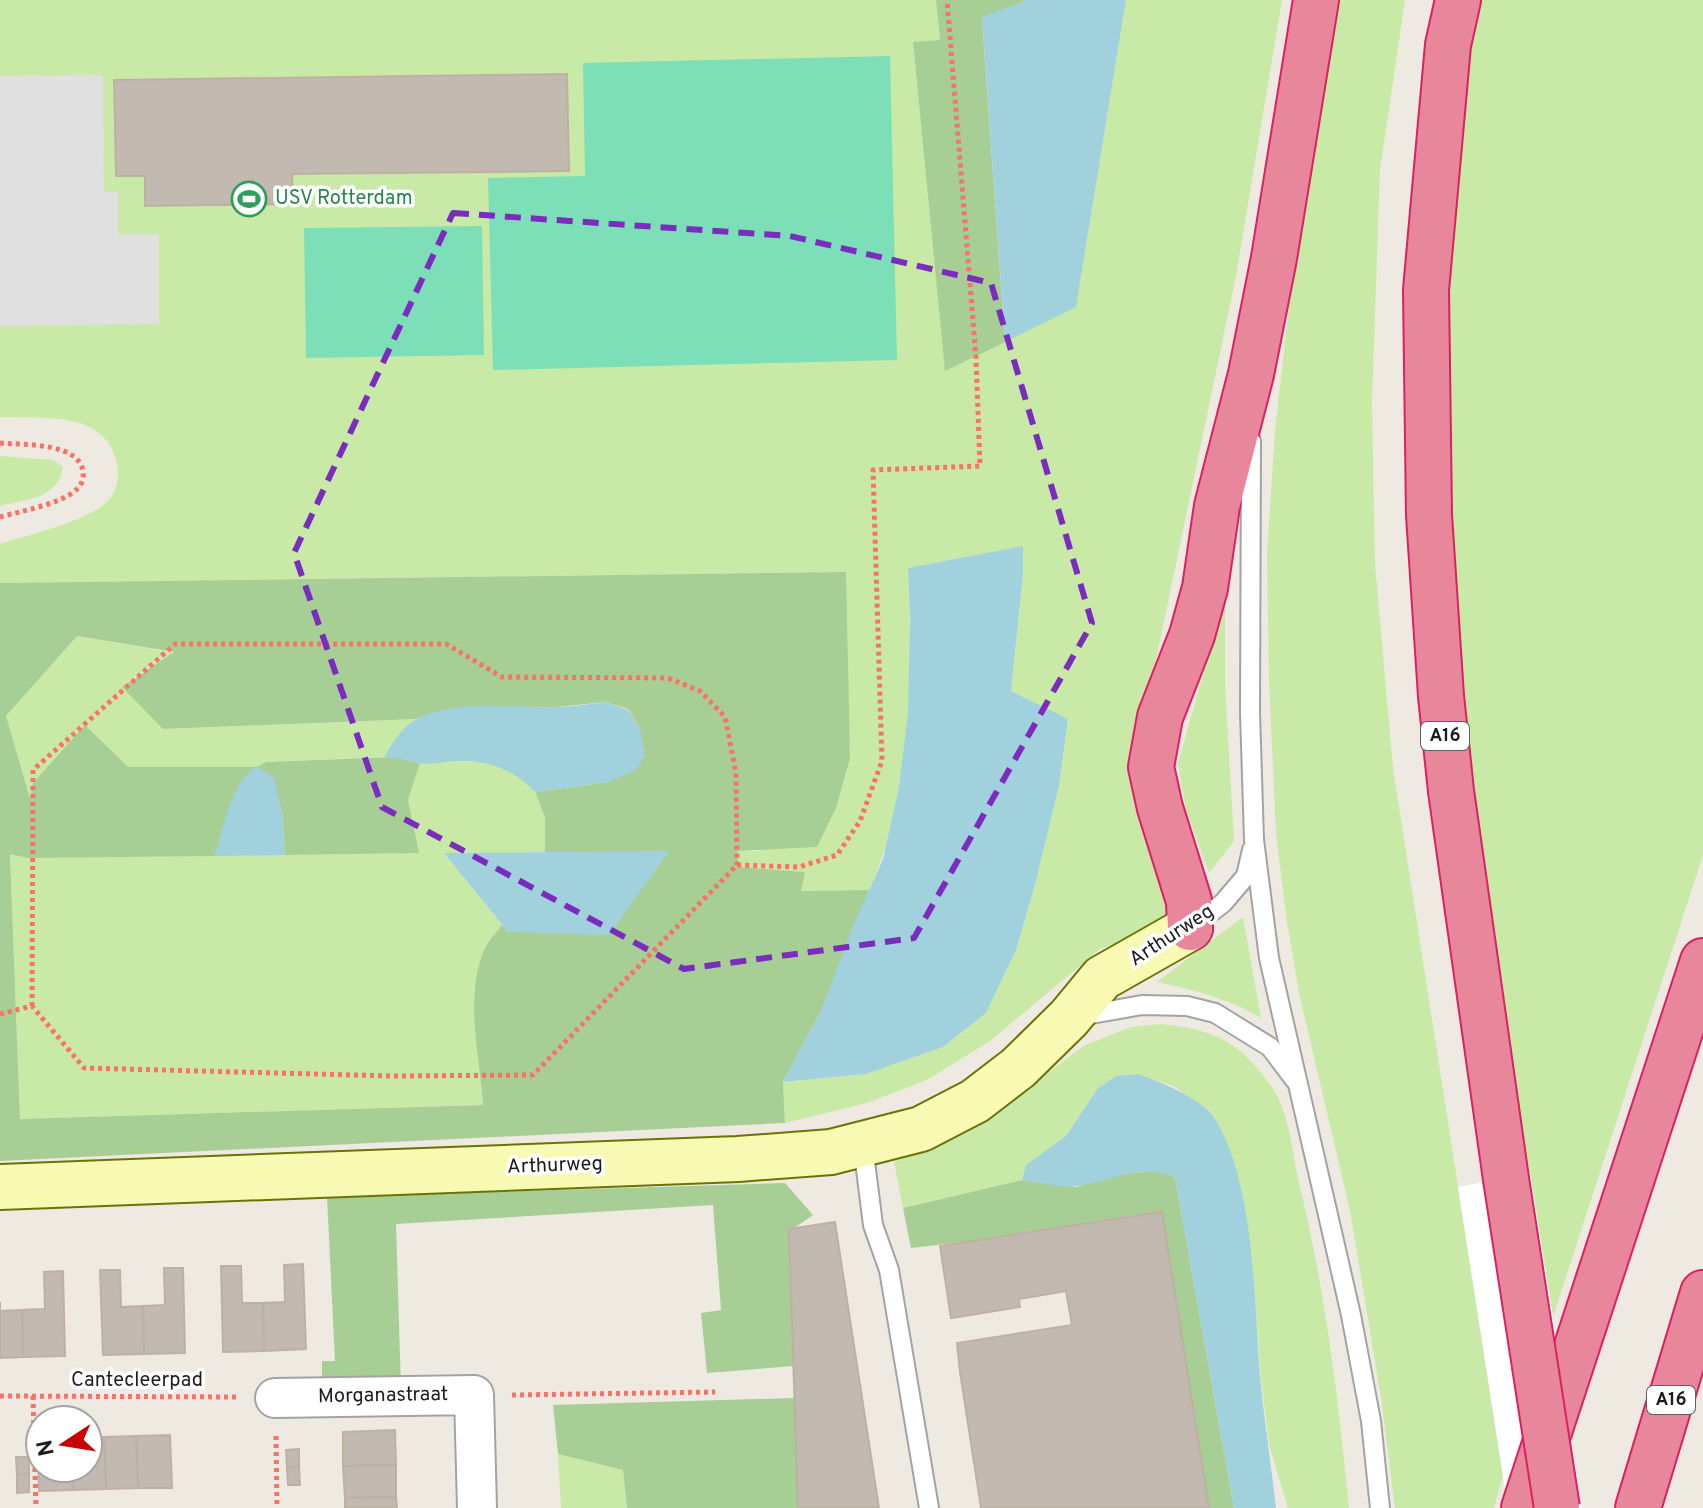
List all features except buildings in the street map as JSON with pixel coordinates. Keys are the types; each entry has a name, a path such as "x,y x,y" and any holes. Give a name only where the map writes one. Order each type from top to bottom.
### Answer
{"highway":[{"path":"1190,928 1189,901 1160,808 1151,767 1160,717 1192,635 1205,588 1217,506 1251,374 1274,258 1316,0"},
{"name":"A16","path":"1458,0 1448,45 1426,290 1429,515 1439,681 1451,791 1506,1179 1557,1508"},
{"path":"1524,1508 1703,961"},
{"name":"A16","path":"1638,1508 1703,1293"}],"street":[{"name":"Arthurweg","path":"0,1187 738,1159 831,1152 863,1146 921,1129 975,1101 1018,1068 1069,1018 1102,978 1190,928"},
{"name":"Morganastraat","path":"275,1398 474,1395 477,1508"}],"lane":[{"path":"1251,374 1250,712 1254,840 1269,958 1351,1315 1371,1421 1380,1508"},
{"name":"Arthurweg","path":"1190,928 1223,903 1246,876 1254,840"},
{"path":"1069,1018 1142,1005 1187,1006 1215,1013 1270,1047 1298,1084"},
{"path":"863,1146 873,1225 889,1270 929,1508"}],"path":[{"path":"737,865 799,867 837,855 860,821 882,761 873,470 980,466 976,358 947,0"},
{"path":"0,443 52,447 76,456 83,467 84,477 79,488 60,499 0,517"},
{"path":"175,644 446,644 502,677 668,678 700,691 725,717 736,773 737,865 533,1075 393,1076 84,1068 32,1006 33,770 175,644"},
{"path":"0,1014 32,1006"},
{"path":"474,1395 715,1392"},
{"name":"Cantecleerpad","path":"0,1396 275,1398"},
{"path":"33,1396 36,1508"},
{"path":"275,1398 277,1508"}],"highlighted area":[{"path":"453,213 790,236 991,283 1092,623 914,938 684,969 382,807 294,553"}],"green space":[{"path":"0,0 936,0 940,40 913,43 946,370 1076,306 1126,0 1282,0 1236,276 1137,751 1173,895 1165,924 1100,949 990,1041 927,1080 864,1104 785,1123 783,1082 866,1074 943,1047 986,1013 1016,950 1059,786 1068,720 1011,691 1023,547 908,568 910,649 907,732 895,813 869,890 800,891 805,872 739,867 737,851 759,851 846,572 0,583 0,544 57,527 99,508 111,497 118,471 109,444 98,432 84,425 51,418 0,417"},
{"path":"936,0 1028,0 982,18 1005,342 945,371 913,42 940,40"},
{"path":"1336,0 1405,0 1380,170 1372,401 1375,564 1393,768 1503,1476 1494,1508 1395,1508 1381,1398 1350,1211 1299,993 1276,833 1267,554 1275,430 1289,306"},
{"path":"1475,0 1703,0 1703,855 1553,1317 1462,762 1442,401 1450,176"},
{"path":"890,56 897,360 493,370 488,178 585,176 583,63"},
{"path":"482,226 484,355 306,358 304,228"},
{"path":"0,456 53,460 63,467 60,478 48,492 0,506"},
{"path":"846,572 850,758 836,808 817,847 737,851 739,867 805,872 801,891 869,890 821,1011 783,1082 785,1123 0,1161 0,583","holes":["77,636 174,652 122,687 163,729 416,719 447,710 558,707 605,702 628,709 640,729 608,782 535,792 545,817 545,852 668,852 508,932 502,925 490,940 478,968 474,1007 483,1105 20,1119 10,854 28,858 215,856 235,793 282,812 285,855 419,853 408,800 420,763 394,757 266,762 256,767 128,767 85,725 33,783 30,799 6,716"]},
{"path":"1225,597 1225,684 1234,841 1209,873 1186,810 1178,763"},
{"path":"76,636 175,653 129,680 163,729 416,719 399,735 384,757 266,762 256,767 128,767 30,801 6,716"},
{"path":"420,763 494,763 522,778 535,792 545,817 545,852 445,854 502,925 485,947 474,992 483,1105 20,1119 10,853 28,858 418,853 408,800"},
{"path":"1243,917 1261,1018 1210,996 1157,982"},
{"path":"1160,1024 1213,1035 1236,1048 1262,1075 1280,1102 1289,1130 1323,1301 1349,1508 1288,1508 1269,1445 1252,1258 1236,1169 1214,1117 1175,1087 1138,1074 1116,1076 1098,1088 1066,1136 1027,1165 1022,1180 903,1208 894,1162 955,1136 992,1115 1085,1045 1131,1027"},
{"path":"1158,1170 1175,1177 1234,1508 1202,1508 1111,1225 911,1248 903,1208 1022,1180 1076,1187 1116,1175"},
{"path":"785,1183 813,1215 790,1231 794,1366 707,1373 701,1313 721,1310 713,1205 396,1224 401,1389 322,1394 322,1361 335,1361 327,1197"},
{"path":"794,1398 799,1508 627,1508 623,1470 558,1454 553,1405"},
{"path":"558,1454 623,1470 627,1508 561,1508"}],"shaded area":[{"path":"103,75 104,192 118,192 118,234 159,234 159,324 0,326 0,76"}],"water":[{"path":"1028,0 1126,0 1076,307 1005,342 982,17"},
{"path":"1023,546 1011,691 1068,719 1059,786 1016,950 986,1013 943,1047 866,1074 783,1082 821,1011 853,926 883,859 899,787 908,713 908,568"},
{"path":"605,702 628,710 640,729 645,756 635,771 608,782 535,792 518,777 490,764 457,761 426,764 384,757 410,723 430,713 465,707 562,707"},
{"path":"256,767 274,777 282,812 285,855 215,856 235,794 248,773"},
{"path":"669,851 609,935 508,932 444,853"},
{"path":"1138,1074 1180,1092 1209,1111 1228,1146 1238,1176 1250,1243 1260,1375 1276,1508 1234,1508 1175,1177 1137,1172 1070,1186 1022,1180 1026,1165 1066,1136 1098,1088 1116,1076"}],"pier":[{"path":"1530,1173 1582,1508 1508,1508 1458,1187"}],"place":[{"name":"USV Rotterdam","path":"249,199"}]}
